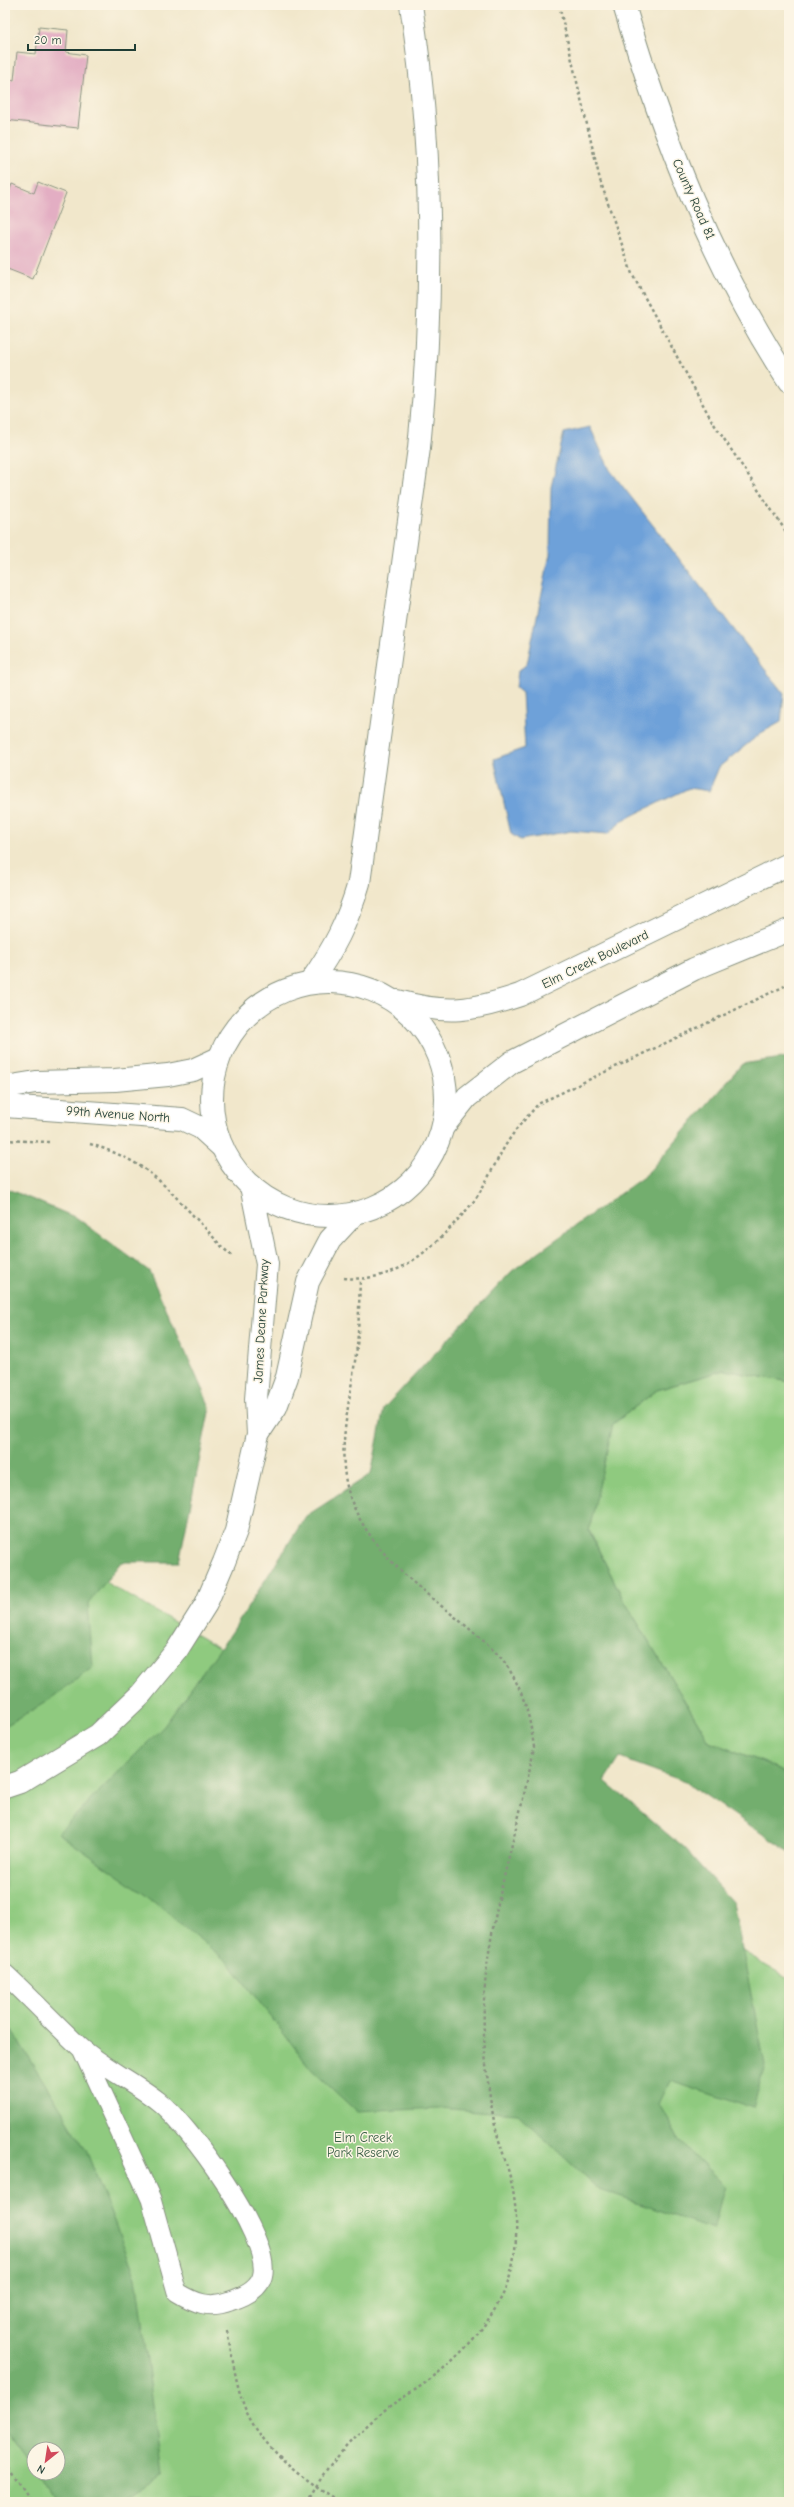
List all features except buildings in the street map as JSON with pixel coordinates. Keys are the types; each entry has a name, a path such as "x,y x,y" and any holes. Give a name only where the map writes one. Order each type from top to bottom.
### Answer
{"main road":[{"path":"310,983 334,946 348,918 359,883 420,440 426,378 430,230 426,143 411,5"},
{"name":"County Road 81","path":"624,5 645,77 690,198 743,304 789,382"},
{"name":"Elm Creek Boulevard","path":"390,999 426,1009 451,1011 496,1003 520,995 789,864"},
{"path":"443,1127 446,1090 438,1054 418,1022 390,999 364,987 338,982 310,983 280,992 255,1008 233,1031 219,1058 212,1087 213,1118 222,1147 234,1168 251,1186 274,1202 300,1212 327,1216 355,1213 385,1202 411,1183 431,1157 443,1127 467,1097 512,1062 694,969 789,930"},
{"path":"5,1087 36,1082 115,1080 168,1075 193,1070 219,1058"},
{"name":"99th Avenue North","path":"5,1106 182,1119 201,1128 222,1147"},
{"name":"James Deane Parkway","path":"5,1787 20,1782 98,1735 141,1694 177,1650 206,1604 236,1531 258,1434 256,1399 267,1264 251,1186"},
{"name":"James Deane Parkway","path":"258,1434 276,1407 287,1377 308,1282 330,1240 355,1213"}],"lane":[{"path":"5,1974 82,2049 159,2101 188,2130 225,2183 259,2252 263,2274 255,2289 221,2305 197,2304 177,2292 151,2199 82,2049"}],"path":[{"path":"559,5 576,85 600,180 632,274 712,421 789,536"},
{"path":"340,1277 360,1280 395,1271 416,1260 435,1244 463,1215 481,1191 513,1134 538,1104 789,984"},
{"path":"5,1140 50,1142"},
{"path":"88,1144 118,1153 148,1170 173,1192 233,1256 238,1258"},
{"path":"307,2502 315,2486 333,2462 372,2420 440,2372 473,2340 490,2317 505,2289 511,2270 516,2232 515,2203 511,2179 494,2123 484,2054 485,1982 496,1909 534,1747 525,1699 515,1678 503,1660 490,1647 399,1569 372,1538 357,1517 343,1471 342,1443 357,1345 360,1280"},
{"path":"221,2305 243,2403 252,2421 262,2437 315,2486 340,2502"},
{"path":"5,2462 32,2502"}],"green space":[{"path":"789,1057 789,1382 724,1370 657,1390 613,1424 589,1531 622,1597 709,1741 770,1765 789,1776 789,1852 686,1782 620,1758 605,1781 685,1849 733,1903 765,2065 753,2108 670,2081 659,2104 679,2140 725,2185 713,2229 599,2190 518,2114 438,2108 357,2112 312,2070 229,1963 144,1894 58,1833 164,1726 232,1632 306,1516 371,1474 384,1408 512,1271 646,1175 742,1064"},
{"path":"5,1188 77,1218 149,1271 210,1407 179,1562 121,1562 88,1604 93,1667 46,1702 5,1726"},
{"path":"724,1370 789,1382 789,1776 770,1765 709,1741 622,1597 585,1522 613,1424 657,1390"},
{"name":"Elm Creek Park Reserve","path":"5,1524 789,1978 789,2502 5,2502"},
{"path":"5,2022 10,2027 86,2150 136,2277 162,2474 120,2502 57,2502 42,2481 66,2481 66,2441 26,2441 26,2459 5,2431"}],"water":[{"path":"590,427 610,470 784,694 781,722 761,733 719,767 709,791 689,788 623,820 608,834 571,831 520,840 511,834 494,759 525,748 522,693 516,688 518,671 527,664 550,554 551,487 564,433"}]}
